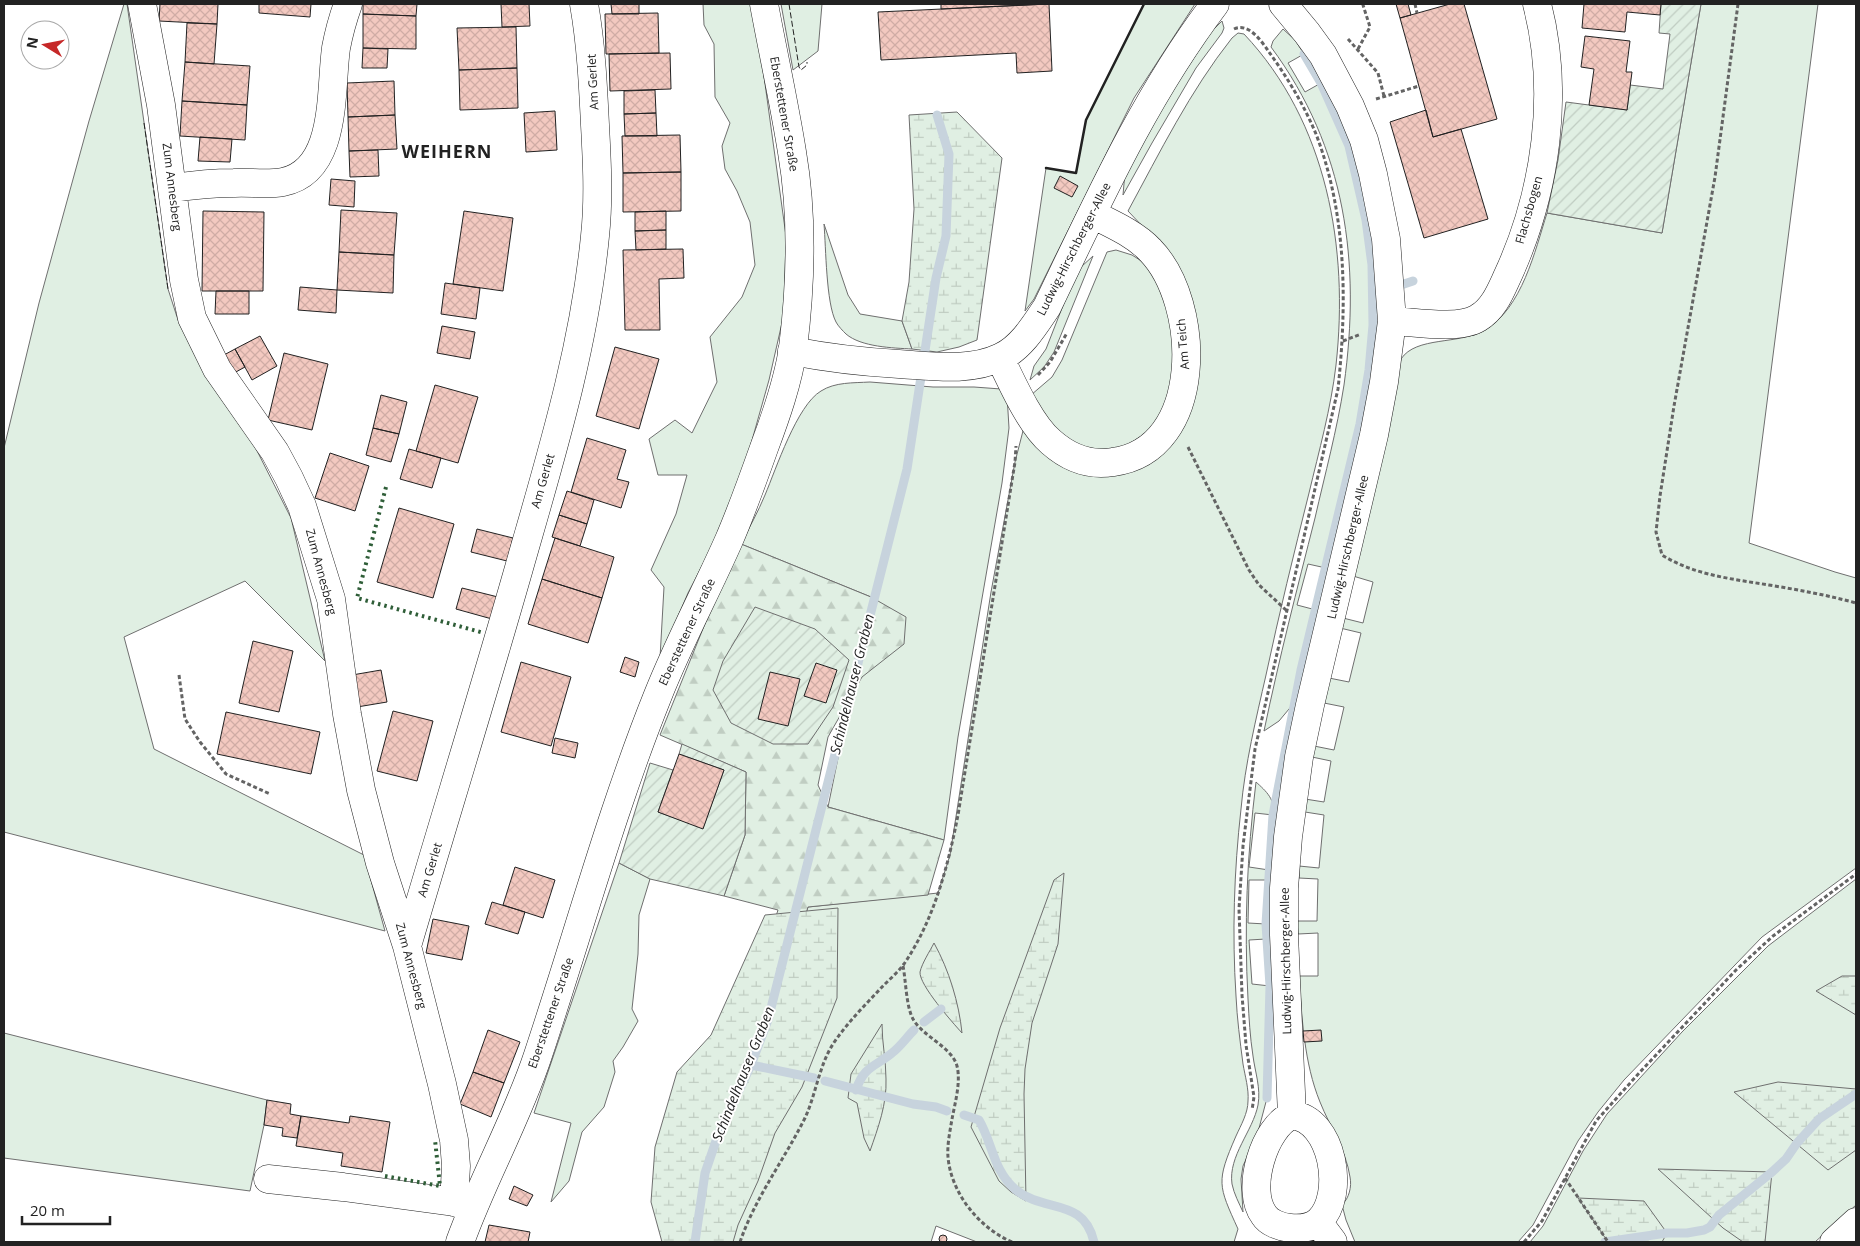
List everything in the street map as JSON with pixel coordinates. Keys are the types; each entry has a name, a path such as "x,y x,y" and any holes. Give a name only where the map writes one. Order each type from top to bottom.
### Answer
{"street":[{"name":"Zum Annesberg","path":"142,4 161,105 184,280 192,318 217,369 274,452 289,478 302,506 320,562 331,599 347,714 361,790 380,863 407,946 442,1084 454,1140 456,1166 463,1205"},
{"path":"173,188 224,183 284,182 299,177 313,166 325,139 329,122 336,49 340,28 348,4"},
{"name":"Am Gerlet","path":"407,946 545,475 575,365 583,323 595,236 598,198 590,42 584,4"},
{"name":"Eberstettener Straße","path":"460,1242 463,1205 515,1114 537,1058 616,808 643,734 659,692 729,540 752,485 783,393 792,351 798,297 799,221 793,154 764,4"},
{"name":"Ludwig-Hirschberger-Allee","path":"792,351 816,356 923,366 958,367 1000,358 1009,352 1036,324 1047,307 1136,127 1179,56 1215,4"},
{"name":"Ludwig-Hirschberger-Allee","path":"1283,4 1307,32 1323,55 1350,106 1364,140 1380,205 1386,239 1392,321 1384,382 1374,435 1299,757 1288,837 1284,888 1284,935 1292,1115"},
{"name":"Flachsbogen","path":"1392,321 1447,324 1477,319 1488,311 1509,272 1520,246 1532,207 1545,146 1548,72 1537,4"},
{"name":"Am Teich","path":"1000,358 1036,424 1062,452 1078,459 1093,463 1125,461 1140,455 1156,443 1168,428 1185,385 1187,361 1182,317 1169,278 1161,262 1149,248 1092,214"},
{"path":"1292,1115 1308,1119 1322,1134 1331,1161 1332,1191 1324,1215 1325,1232 1304,1228 1285,1228 1268,1220 1260,1208 1257,1185 1260,1159 1269,1137 1278,1124 1284,1118 1292,1115"},
{"path":"268,1180 343,1187 463,1205"},
{"path":"1834,1242 1856,1222"}],"path":[{"path":"1358,49 1370,27 1363,5 1366,4"},
{"path":"1415,4 1417,13"},
{"path":"1738,4 1715,177 1674,406 1656,532 1662,555 1691,570 1726,578 1821,594 1856,603"},
{"path":"1236,27 1246,28 1261,41 1280,67 1300,101 1316,134 1329,178 1344,270 1343,341 1338,389 1255,749 1243,846 1239,909 1246,1045 1254,1097 1249,1119"},
{"path":"1350,106 1419,86"},
{"path":"1168,428 1182,437 1194,456 1249,570 1259,585 1286,610"},
{"path":"740,1242 753,1209 805,1118 823,1065 833,1044 859,1012 903,965 919,938 938,894 950,855 958,815 1015,462 1015,441"},
{"path":"179,675 185,719 200,742 226,774 270,794"},
{"path":"1524,1242 1542,1221 1596,1121 1640,1072 1736,970 1773,936 1856,874"},
{"path":"903,965 909,1007 913,1019 934,1041 950,1054 956,1064 958,1078 948,1149 953,1180 974,1213 1002,1238 1012,1242"},
{"path":"1565,1178 1608,1242"}],"green space":[{"path":"124,4 127,4 168,289 179,323 195,353 248,433 291,518 325,661 245,581 124,637 154,749 364,855 385,931 4,832 4,448 39,303 89,121"},
{"path":"703,4 754,4 786,236 784,314 769,380 745,465 718,535 688,593 660,658 664,587 651,570 676,514 687,475 658,475 649,439 675,420 692,433 717,382 710,337 742,297 755,265 750,222 725,169 722,146 730,123 715,97 714,44 704,25"},
{"path":"781,4 822,4 818,51 793,70"},
{"path":"1144,4 1195,4 1134,98 1034,299 1025,311 1046,168 1076,173 1086,120"},
{"path":"1661,4 1701,4 1662,233 1547,213 1558,160 1566,102 1627,110 1630,85 1663,89 1670,34 1659,33"},
{"path":"1701,4 1818,4 1749,543 1856,578 1856,868 1762,937 1624,1080 1578,1141 1533,1225 1518,1242 1355,1242 1342,1205 1348,1196 1350,1188 1351,1181 1348,1167 1315,1087 1307,1056 1299,976 1318,976 1318,933 1298,934 1297,921 1317,921 1318,879 1299,878 1299,866 1319,868 1324,815 1305,812 1305,799 1324,802 1331,761 1312,757 1314,746 1334,750 1344,707 1324,703 1329,678 1349,682 1361,633 1340,628 1343,618 1363,623 1373,582 1353,576 1401,359 1417,347 1475,335 1498,320 1509,308 1525,278 1547,213 1662,233"},
{"path":"1222,21 1224,28 1222,33 1196,68 1123,195 1125,172 1165,102 1210,33"},
{"path":"1283,29 1295,40 1304,54 1288,63 1305,92 1321,83 1349,146 1366,220 1373,294 1369,370 1360,424 1326,568 1308,564 1297,605 1316,610 1294,703 1279,721 1264,731 1338,419 1349,340 1350,295 1348,251 1342,208 1332,166 1316,125 1296,86 1271,47 1273,41"},
{"path":"1238,33 1244,34 1272,69 1295,106 1313,147 1326,189 1334,232 1339,276 1339,321 1336,365 1328,413 1276,629 1251,742 1243,792 1235,879 1234,949 1238,1021 1248,1105 1225,1164 1222,1183 1226,1202 1238,1229 1234,1242 977,1242 936,1226 931,1242 723,1242 779,1002 808,907 938,893 950,855 991,592 1015,462 1024,427 1086,473 1187,413 1163,248 1128,211 1189,100 1217,58"},
{"path":"957,112 1002,158 977,340 959,347 937,352 912,349 902,321 909,282 914,209 909,115"},
{"path":"824,224 848,295 860,314 902,321 912,349 877,346 860,342 846,334 838,325 833,313 828,289"},
{"path":"1116,250 1132,255 1143,262 1151,271 1164,297 1174,336 1173,377 1162,413 1150,431 1122,448 1084,451 1055,431 1031,395 1052,377 1062,360 1107,252"},
{"path":"1093,256 1054,352 1044,367 1030,380 1034,366 1046,349 1073,280 1081,267"},
{"path":"870,382 933,387 1001,389 1007,395 1009,428 1002,483 958,737 944,840 828,807 871,597 741,544 762,501 788,438 812,398 832,386"},
{"path":"741,544 871,597 906,617 904,644 862,677 828,737 818,785 828,807 944,840 928,895 808,907 779,1002 740,1027 778,910 724,896 745,835 746,772 660,735 715,599"},
{"path":"755,607 815,629 849,660 833,707 808,744 773,744 731,723 713,690 723,661"},
{"path":"682,744 746,772 745,835 724,896 650,879 619,863 650,763 673,770 658,812 703,828 724,770 679,754"},
{"path":"1256,782 1272,800 1274,810 1273,815 1255,813 1249,867 1269,870 1268,880 1249,880 1248,923 1266,924 1266,939 1249,940 1252,984 1270,986 1267,1098 1258,1132 1243,1166 1241,1179 1243,1212 1233,1188 1232,1174 1237,1154 1255,1115 1259,1099 1250,1028 1246,945 1248,863"},
{"path":"619,863 650,879 639,915 638,954 632,1009 638,1021 613,1061 615,1072 604,1107 582,1132 569,1181 551,1202 571,1123 534,1113"},
{"path":"1064,873 1058,944 1032,1023 1025,1069 1026,1201 1011,1192 999,1181 971,1127 1000,1028 1054,880"},
{"path":"1856,879 1856,1205 1815,1242 1530,1242 1543,1226 1583,1151 1607,1114 1682,1032 1768,946"},
{"path":"838,908 837,998 802,1087 775,1133 733,1242 662,1242 651,1202 655,1147 677,1072 711,1035 765,915"},
{"path":"934,943 953,987 962,1033 937,1004 921,978 921,968"},
{"path":"1842,976 1856,976 1856,1015 1816,991"},
{"path":"882,1024 886,1088 881,1116 870,1151 864,1138 857,1103 848,1098 851,1074"},
{"path":"4,1033 267,1100 264,1125 250,1191 4,1158"},
{"path":"1778,1082 1856,1089 1856,1150 1828,1170 1734,1092"},
{"path":"1658,1169 1772,1172 1765,1242 1743,1242 1723,1228"},
{"path":"1578,1198 1644,1201 1667,1233 1662,1242 1608,1242"}],"building":[{"path":"160,4 218,4 217,24 159,21"},
{"path":"259,4 311,4 310,17 259,13"},
{"path":"363,4 417,4 416,16 363,14"},
{"path":"501,4 529,4 530,26 502,27"},
{"path":"611,4 639,4 639,14 612,14"},
{"path":"941,4 1046,4 941,9"},
{"path":"1049,4 1052,71 1017,73 1016,53 881,60 878,12"},
{"path":"1396,4 1408,4 1411,15 1400,18"},
{"path":"1450,4 1464,4 1497,119 1433,137 1400,18"},
{"path":"1584,4 1661,4 1660,15 1627,12 1625,32 1582,28"},
{"path":"658,13 659,53 606,54 605,14"},
{"path":"363,14 416,16 416,49 363,48"},
{"path":"187,23 217,24 214,64 185,62"},
{"path":"516,27 517,68 459,70 457,28"},
{"path":"1585,36 1630,41 1626,72 1632,72 1627,110 1589,105 1594,69 1581,67"},
{"path":"363,48 388,49 387,68 362,68"},
{"path":"670,53 671,89 610,91 609,54"},
{"path":"185,62 250,66 247,105 182,101"},
{"path":"517,68 518,108 460,110 459,70"},
{"path":"394,81 395,115 348,117 347,83"},
{"path":"655,90 656,113 624,114 624,91"},
{"path":"182,101 247,105 245,140 180,136"},
{"path":"1426,110 1433,137 1461,129 1488,219 1424,238 1390,122"},
{"path":"555,111 557,150 526,152 524,113"},
{"path":"656,113 657,136 625,136 624,114"},
{"path":"395,115 397,149 349,151 348,117"},
{"path":"680,135 681,172 623,173 622,136"},
{"path":"200,137 232,139 230,162 198,161"},
{"path":"378,150 379,176 350,177 349,151"},
{"path":"681,172 681,211 623,212 623,173"},
{"path":"1060,176 1078,186 1072,197 1054,188"},
{"path":"331,179 355,181 354,207 329,205"},
{"path":"341,210 397,213 394,255 339,252"},
{"path":"203,211 264,212 263,291 202,291"},
{"path":"464,211 513,218 503,291 453,284"},
{"path":"666,211 666,230 635,231 635,212"},
{"path":"666,230 666,249 636,250 635,231"},
{"path":"683,249 684,278 659,279 660,330 625,330 623,250"},
{"path":"339,252 394,255 393,293 337,290"},
{"path":"445,283 480,288 476,319 441,314"},
{"path":"300,287 337,290 336,313 298,310"},
{"path":"216,291 249,291 249,314 215,314"},
{"path":"442,326 475,332 470,359 437,353"},
{"path":"260,336 277,366 252,380 235,349"},
{"path":"615,347 659,359 639,429 596,416"},
{"path":"235,349 245,367 234,373 224,355"},
{"path":"284,353 328,364 312,430 268,420"},
{"path":"435,385 478,397 458,463 416,451"},
{"path":"381,395 407,402 399,434 373,428"},
{"path":"373,428 399,434 391,462 366,455"},
{"path":"587,438 626,450 617,479 629,482 621,508 571,492"},
{"path":"409,449 441,458 432,488 400,479"},
{"path":"330,453 369,466 355,511 315,498"},
{"path":"567,491 594,500 587,524 559,515"},
{"path":"399,508 454,524 433,598 377,582"},
{"path":"559,515 587,524 580,546 552,537"},
{"path":"477,529 513,538 507,561 471,552"},
{"path":"555,538 614,557 602,598 542,579"},
{"path":"542,579 602,598 588,643 528,624"},
{"path":"462,588 498,597 492,619 456,609"},
{"path":"253,641 293,651 279,712 239,703"},
{"path":"625,657 639,662 635,677 620,672"},
{"path":"521,662 571,677 551,746 501,732"},
{"path":"816,663 837,670 826,703 804,696"},
{"path":"381,670 387,702 357,707 352,675"},
{"path":"770,672 800,679 788,726 758,719"},
{"path":"393,711 433,721 417,781 377,771"},
{"path":"226,712 320,732 311,774 217,754"},
{"path":"555,738 578,743 575,758 552,753"},
{"path":"679,754 724,770 703,829 658,812"},
{"path":"515,867 555,880 543,918 503,905"},
{"path":"492,902 525,912 518,934 485,924"},
{"path":"433,919 469,926 462,960 426,953"},
{"path":"488,1030 520,1042 504,1083 473,1072"},
{"path":"1321,1030 1322,1041 1304,1042 1303,1031"},
{"path":"473,1072 504,1083 491,1117 460,1104"},
{"path":"267,1100 291,1104 290,1114 301,1116 297,1138 282,1136 283,1128 264,1125"},
{"path":"301,1116 349,1123 350,1116 390,1122 382,1172 341,1166 343,1153 296,1146"},
{"path":"514,1186 533,1195 527,1206 509,1199"},
{"path":"489,1225 530,1232 528,1242 485,1242"},
{"path":"943,1235 947,1239 943,1243 939,1239"}],"waterway":[{"path":"1267,1098 1270,986 1266,924 1273,815 1301,670 1360,424 1369,370 1373,325 1372,265 1366,220 1349,146 1321,83 1304,54"},
{"name":"Schindelhauser Graben","path":"695,1242 705,1173 718,1135 751,1065 768,1020 907,469 936,278 946,236 949,154 937,115"},
{"path":"1392,288 1413,281"},
{"path":"924,1022 941,1009"},
{"path":"856,1090 866,1071 895,1051 914,1030"},
{"path":"751,1065 814,1078"},
{"path":"825,1081 947,1111"},
{"path":"1605,1242 1667,1233 1687,1233 1710,1227 1719,1215 1786,1159 1797,1143 1819,1119 1856,1094"},
{"path":"964,1115 979,1120 998,1166 1008,1183 1027,1197 1062,1208 1082,1218 1089,1228 1094,1242"}],"hedge":[{"path":"386,487 357,598 484,633"},
{"path":"385,1176 440,1186 435,1140"}],"fence":[{"path":"789,4 801,70 807,65 807,62"},
{"path":"144,123 168,289"}],"wall":[{"path":"1046,168 1076,173 1086,120 1144,4"}],"district":[{"name":"WEIHERN","path":"447,152"}]}
